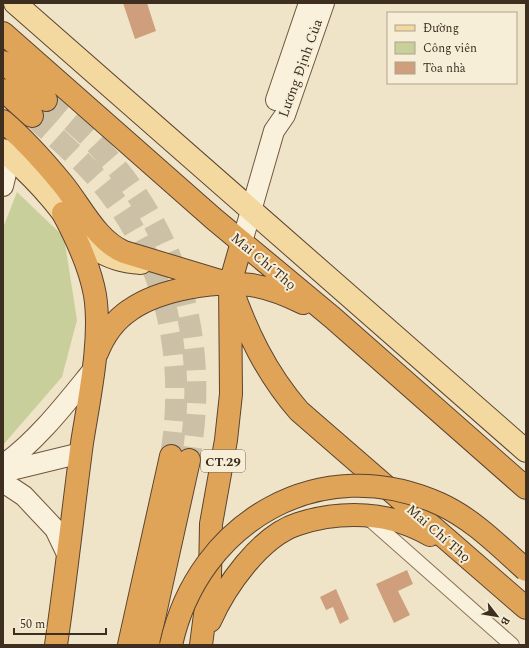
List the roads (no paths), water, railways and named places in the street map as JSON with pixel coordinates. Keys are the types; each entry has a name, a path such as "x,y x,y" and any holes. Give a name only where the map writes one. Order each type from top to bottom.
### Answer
{"highway":[{"name":"Mai Chí Thọ","path":"3,33 242,242 333,318 526,488"},
{"path":"3,62 46,100"},
{"path":"3,90 32,116"},
{"path":"3,121 30,147 61,182 103,239 116,248 162,264 230,284"},
{"path":"56,645 92,370 97,316 95,295 83,255 63,213"},
{"path":"230,284 242,242"},
{"name":"Mai Chí Thọ","path":"230,284 248,332 265,366 276,384 299,411 526,608"},
{"path":"92,370 98,351 107,334 117,321 131,310 150,300 167,294 202,286 230,284 250,285 281,293 333,318"},
{"name":"CT.29","path":"202,641 210,576 212,518 226,440 230,401 230,284"},
{"path":"129,645 180,458 148,645"},
{"path":"171,645 177,620 192,586 201,570 224,542 253,518 269,509 286,501 320,490 355,486 373,486 407,492 424,497 441,504 471,522 526,570"},
{"path":"202,641 214,610 244,564 267,541 296,524 335,515 379,516 415,526 462,553"}],"main road":[{"name":"Mai Chí Thọ","path":"15,3 250,211 526,451"},
{"name":"Lương Định Của","path":"274,131 272,112 309,3"},
{"name":"Lương Định Của","path":"242,242 274,131 285,115 324,3"},
{"path":"7,154 40,185 82,238 106,255 124,261 162,264"},
{"path":"3,186 7,154"},
{"path":"3,465 44,427 92,370"},
{"path":"3,472 81,453"},
{"path":"3,482 24,496 55,529 67,554"}],"street":[{"path":"364,515 512,645"}],"tunnel":[{"path":"46,100 91,139 131,186 153,221 170,258 183,296 191,335 195,376 194,418 189,460"},
{"path":"32,116 77,157 102,184 124,214 142,246 157,278 167,312 173,347 176,383 175,419 171,456"}]}
